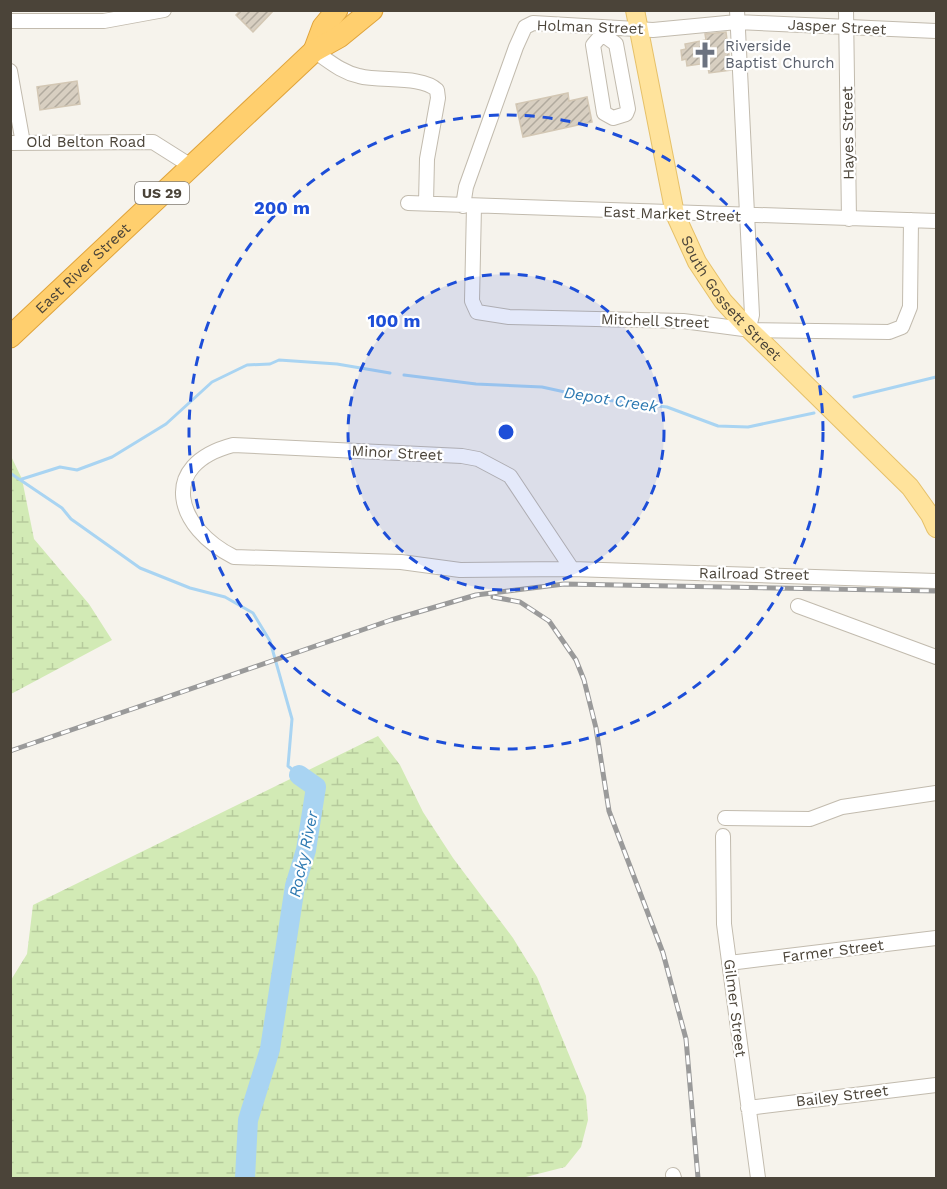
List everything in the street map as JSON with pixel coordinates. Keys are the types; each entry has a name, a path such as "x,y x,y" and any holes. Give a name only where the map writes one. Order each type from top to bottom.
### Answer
{"highway":[{"name":"East River Street","path":"314,51 323,27 337,10"},
{"name":"East River Street","path":"10,337 314,51 339,37 372,10"}],"main road":[{"name":"South Gossett Street","path":"635,10 675,214 698,262 723,301 910,487 930,515 936,528"}],"street":[{"path":"10,21 104,21 164,10"},
{"name":"Hayes Street","path":"846,10 849,219"},
{"path":"737,16 749,216 752,315 749,328"},
{"name":"Holman Street","path":"469,206 466,187 525,27 533,23 558,23 638,29 737,16"},
{"name":"Jasper Street","path":"737,16 846,28 936,31"},
{"path":"616,28 616,44 628,109 626,114 620,117 608,117 604,113 593,45 599,38 605,36 616,44"},
{"path":"314,51 344,72 361,77 418,82 436,90 438,98 427,159 426,203"},
{"path":"10,71 17,143"},
{"path":"628,109 654,106"},
{"name":"Old Belton Road","path":"17,143 153,142 191,166"},
{"name":"East Market Street","path":"408,203 675,214 936,221"},
{"name":"Mitchell Street","path":"469,206 472,301 477,312 509,317 707,322 749,328 889,332 902,327 910,307 911,220"},
{"name":"Minor Street","path":"233,445 462,456 478,459 510,476 572,569 460,570 401,562 234,557 214,548 194,526 183,501 182,484 193,464 212,451 233,445"},
{"name":"Railroad Street","path":"572,569 936,581"},
{"path":"798,606 936,657"},
{"path":"725,818 810,819 842,807 936,793"},
{"name":"Gilmer Street","path":"723,836 724,924 758,1179"},
{"name":"Farmer Street","path":"729,963 936,938"},
{"name":"Bailey Street","path":"748,1108 936,1085"}],"green space":[{"path":"10,454 22,479 34,539 89,604 112,640 11,694"},
{"path":"378,736 400,765 423,812 453,858 513,938 537,977 586,1096 588,1120 581,1147 565,1167 522,1178 11,1178 11,980 27,954 33,905"}],"building":[{"path":"241,10 274,10 253,32 236,15"},
{"name":"Riverside Baptist Church","path":"726,32 731,70 709,73 707,63 687,66 686,59 682,60 681,50 686,49 685,44 706,40 705,34"},
{"path":"77,81 80,104 40,110 37,87"},
{"path":"568,93 569,101 587,97 592,122 523,137 516,104"}],"waterway":[{"name":"Depot Creek","path":"22,479 60,467 77,470 112,457 166,424 212,382 247,365 270,364 279,360 337,364 390,373"},
{"name":"Depot Creek","path":"404,375 476,384 542,387 597,399 667,407 718,426 748,427 814,413"},
{"name":"Depot Creek","path":"854,397 936,377"},
{"name":"Rocky River","path":"10,473 62,508 71,519 140,568 190,588 225,597 253,613 270,641 292,719 288,766 299,775"},
{"name":"Rocky River","path":"245,1178 248,1120 270,1049 295,886 306,850 316,787 299,775"}],"railway":[{"path":"10,751 391,620 476,595 564,584 936,591"},
{"path":"493,597 520,602 549,621 576,660 584,680 596,728 609,811 663,953 686,1039 698,1178"}],"place":[{"name":"Riverside Baptist Church","path":"705,55"}]}
